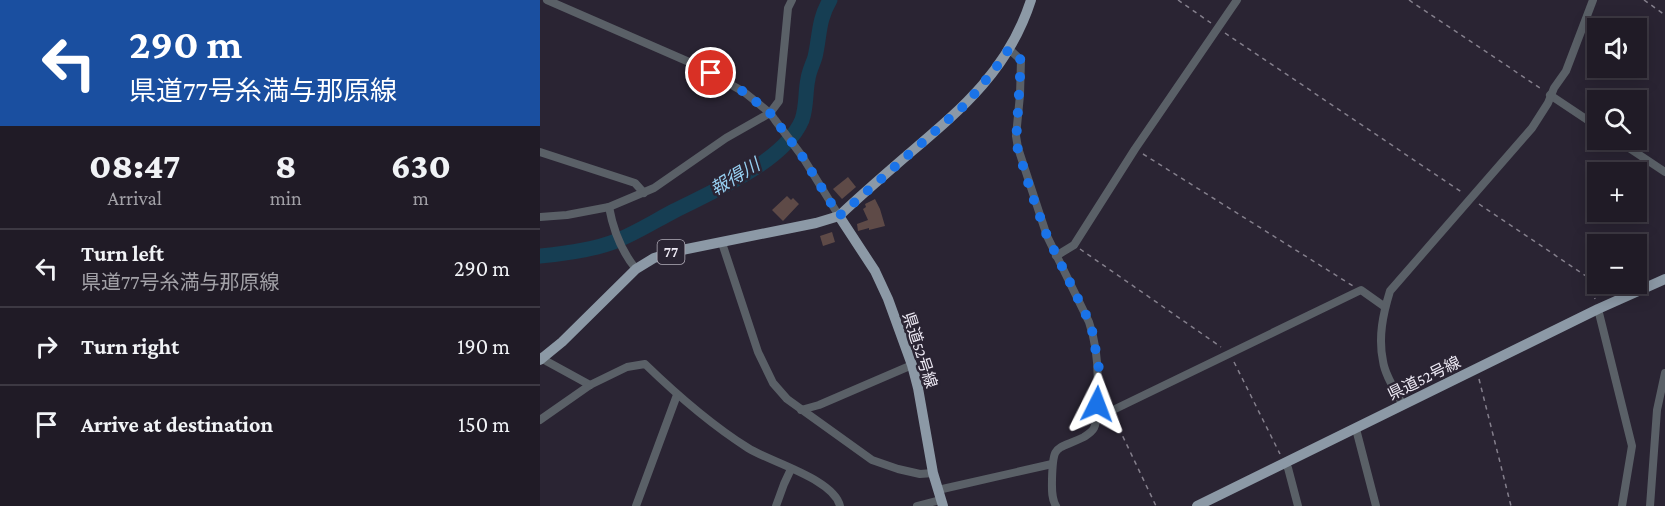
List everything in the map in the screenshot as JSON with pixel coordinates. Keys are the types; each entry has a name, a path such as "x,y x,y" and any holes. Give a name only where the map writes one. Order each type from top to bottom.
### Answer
{"main road":[{"name":"77","path":"541,358 636,269 654,258 839,216 967,103 1009,49 1023,23 1031,0"},
{"name":"県道52号線","path":"839,216 876,271 912,365 933,474 940,498"},
{"name":"県道52号線","path":"1197,506 1598,309 1665,279"}],"street":[{"path":"547,0 696,65 744,92 773,117 802,156 839,216"},
{"path":"540,217 610,210 654,188 726,138 773,117 778,101 788,8 792,0"},
{"path":"1056,256 1074,245 1135,149 1237,0"},
{"path":"1402,405 1383,363 1382,316 1390,291 1532,128 1566,71 1593,0"},
{"path":"1009,49 1021,60 1016,143 1047,236 1086,315 1094,337 1099,369 1095,427 1090,433 1058,448 1054,454 1052,495 1056,506"},
{"path":"1550,95 1587,120"},
{"path":"1632,150 1665,172"},
{"path":"540,152 635,183 644,193"},
{"path":"610,210 622,250 636,269"},
{"path":"722,243 758,352 773,383 787,399 872,460 898,469 920,474 933,474"},
{"path":"1097,412 1110,411 1361,291 1385,307"},
{"path":"1598,309 1632,446 1622,506"},
{"path":"541,358 590,385"},
{"path":"540,420 590,385 627,367 645,364 677,395 712,423 749,449 818,482 833,494 840,506"},
{"path":"801,410 819,405 912,365"},
{"path":"1650,506 1657,410 1665,373"},
{"path":"636,506 677,395"},
{"path":"1356,429 1376,506"},
{"path":"917,506 1052,464"},
{"path":"1285,464 1298,506"},
{"path":"776,506 791,469"}],"path":[{"path":"1178,0 1586,276 1590,281 1598,309"},
{"path":"1409,0 1550,95"},
{"path":"1644,0 1665,15"},
{"path":"1135,149 1361,291"},
{"path":"1074,245 1229,353 1285,464"},
{"path":"1476,369 1511,506"},
{"path":"1110,411 1156,506"}],"building":[{"path":"848,177 856,187 842,199 833,189"},
{"path":"787,196 799,204 783,221 772,210"},
{"path":"875,199 885,226 858,231 857,224 868,220 863,209 866,207 865,204"},
{"path":"832,232 835,242 823,246 820,236"}],"waterway":[{"name":"報得川","path":"540,256 589,249 623,238 746,174 780,149 793,135 802,120 806,89 815,57 821,21 830,0"}],"route":[{"path":"711,73 744,92 770,113 802,156 839,216 967,103 1009,49 1014,52 1021,60 1016,143 1047,236 1092,330 1099,369 1097,404"}]}
